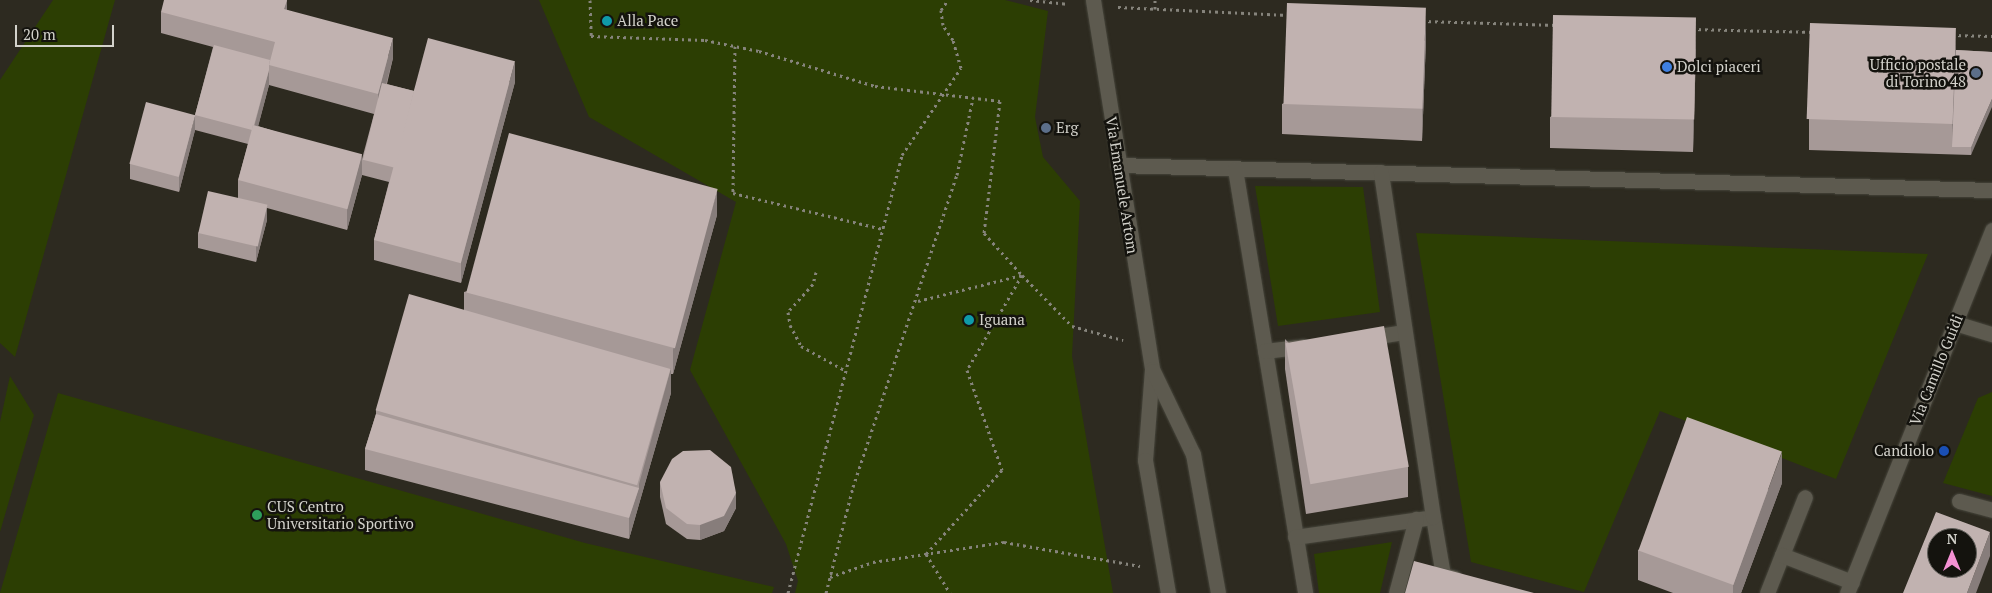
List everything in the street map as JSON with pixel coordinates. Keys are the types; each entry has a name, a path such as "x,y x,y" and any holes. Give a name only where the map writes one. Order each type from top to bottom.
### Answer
{"street":[{"name":"Via Emanuele Artom","path":"1093,0 1152,369 1145,460 1166,569 1168,593"},
{"path":"1118,165 1992,190"},
{"path":"1236,168 1305,593"},
{"path":"1380,172 1443,575 1469,582"},
{"name":"Via Camillo Guidi","path":"1849,588 1992,230"},
{"path":"1955,323 1992,334"},
{"path":"1349,340 1405,332"},
{"path":"1265,351 1321,344"},
{"name":"Via Emanuele Artom","path":"1152,369 1193,454 1218,593"},
{"path":"1767,593 1804,497"},
{"path":"1959,501 1992,510"},
{"path":"1295,537 1433,517"},
{"path":"1396,593 1416,519"},
{"path":"1782,555 1849,588"}],"path":[{"path":"590,0 591,36 705,40 734,46 875,86 1000,102 984,234 1022,276 1072,326 1148,345"},
{"path":"788,593 902,155 945,96 961,68 954,40 943,25 941,10 948,0"},
{"path":"1155,0 1155,9"},
{"path":"1147,9 1292,15"},
{"path":"1412,21 1560,25"},
{"path":"1687,29 1825,32"},
{"path":"1943,35 1992,36"},
{"path":"734,46 733,192 883,229"},
{"path":"826,593 852,487 917,302 957,174 973,98"},
{"path":"816,272 813,284 788,312 790,324 802,346 846,371"},
{"path":"917,302 1022,276"},
{"path":"926,554 1002,470 967,370 1022,276"},
{"path":"830,577 873,562 1004,542 1166,569"},
{"path":"926,554 950,593"}],"green space":[{"path":"53,0 115,0 15,357 0,343 0,80"},
{"path":"539,0 1005,0 1048,11 1035,117 1043,157 1080,201 1072,356 1113,593 795,593 798,581 786,544 690,370 736,202 589,117"},
{"path":"1255,186 1363,187 1380,312 1278,326"},
{"path":"1416,233 1928,254 1836,479 1660,411 1584,592 1471,562"},
{"path":"10,376 34,415 0,532 0,422"},
{"path":"1992,392 1992,496 1943,483 1978,398"},
{"name":"CUS Centro Universitario Sportivo","path":"58,393 585,543 774,587 772,593 0,593"},
{"path":"1392,542 1380,593 1319,593 1314,554"}],"building":[{"path":"164,0 287,0 284,9 393,38 378,94 269,65 275,42 161,12"},
{"path":"1287,3 1426,8 1422,109 1283,104"},
{"path":"1553,15 1696,17 1694,119 1551,117"},
{"path":"1810,23 1956,28 1953,124 1807,119"},
{"path":"428,38 515,61 461,263 374,240"},
{"path":"214,45 270,60 269,70 252,130 195,115"},
{"path":"1956,50 1992,52 1992,99 1971,147 1952,147"},
{"path":"382,83 414,91 395,168 363,160"},
{"path":"146,102 195,115 179,177 129,164"},
{"path":"253,125 362,154 347,209 238,180"},
{"path":"509,133 718,189 675,348 466,292"},
{"path":"208,191 267,205 258,247 198,233"},
{"path":"409,294 670,369 637,485 376,410"},
{"path":"1384,326 1409,467 1310,484 1286,343"},
{"path":"376,414 639,488 629,518 365,449"},
{"path":"1687,417 1782,452 1733,585 1638,550"},
{"path":"710,450 731,467 736,493 724,516 700,525 687,524 666,508 660,482 672,459 683,451"},
{"path":"1936,512 1990,532 1977,566 1977,528 1929,528"},
{"path":"1927,534 1927,578 1973,578 1967,593 1903,593"},
{"path":"1414,561 1534,593 1405,593"}],"place":[{"name":"Alla Pace","path":"607,21"},
{"name":"Dolci piaceri","path":"1667,67"},
{"name":"Ufficio postale di Torino 48","path":"1976,73"},
{"name":"Erg","path":"1046,128"},
{"name":"Iguana","path":"969,320"},
{"name":"Candiolo","path":"1944,451"},
{"name":"CUS Centro Universitario Sportivo","path":"257,515"}]}
